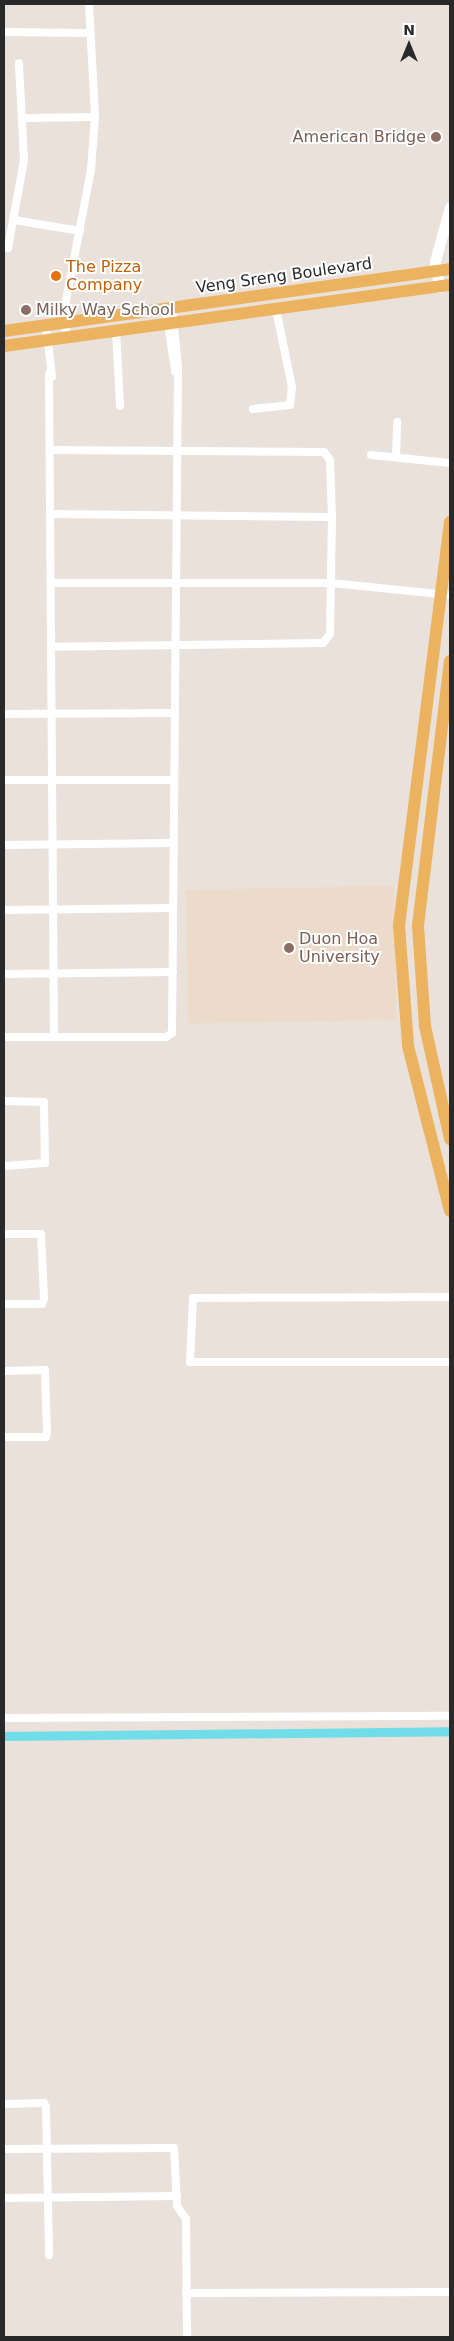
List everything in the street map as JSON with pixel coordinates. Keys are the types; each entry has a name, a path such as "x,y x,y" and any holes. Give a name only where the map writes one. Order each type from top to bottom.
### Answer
{"main road":[{"name":"Veng Sreng Boulevard","path":"4,331 450,269"},
{"name":"Veng Sreng Boulevard","path":"4,346 444,286"},
{"path":"450,522 446,594 400,904 401,994 408,1046 450,1207"},
{"path":"450,661 420,906 421,995 450,1139"},
{"path":"400,904 420,906"},
{"path":"401,994 421,995"}],"street":[{"path":"66,338 64,323 80,231 95,117 89,4"},
{"path":"4,32 90,33"},
{"path":"8,248 24,160 25,118 19,63"},
{"path":"25,118 95,117"},
{"path":"444,286 436,271 450,207"},
{"path":"14,220 80,231"},
{"path":"4,1037 170,1035 173,972 174,843 173,517 175,371 172,323 169,308"},
{"path":"253,409 290,405 292,387 276,309"},
{"path":"46,325 48,340 50,450 54,1037"},
{"path":"116,331 120,406"},
{"path":"396,457 397,422"},
{"path":"50,450 328,454 332,517 330,634 323,643 51,647"},
{"path":"371,455 450,463"},
{"path":"50,514 173,517 332,517"},
{"path":"50,583 331,583 446,594"},
{"path":"4,714 173,714"},
{"path":"4,780 174,780"},
{"path":"4,845 174,843"},
{"path":"4,910 173,908"},
{"path":"4,974 53,975 173,972"},
{"path":"4,1102 44,1102 45,1164 4,1166"},
{"path":"4,1234 41,1234 42,1304 4,1304"},
{"path":"450,1296 193,1298 190,1362 450,1362"},
{"path":"4,1370 45,1370 46,1437 4,1437"},
{"path":"4,1718 450,1716"},
{"path":"4,2104 44,2103 47,2148 49,2255"},
{"path":"4,2149 170,2146 177,2153 177,2196 186,2218 187,2337"},
{"path":"4,2198 177,2196"},
{"path":"186,2293 450,2292"}],"shaded area":[{"name":"Duon Hoa University","path":"394,886 396,1020 188,1024 186,890"}],"waterway":[{"path":"4,1736 450,1731"}],"place":[{"name":"American Bridge","path":"436,137"},
{"name":"The Pizza Company","path":"56,276"},
{"name":"Milky Way School","path":"26,310"},
{"name":"Duon Hoa University","path":"289,948"}]}
